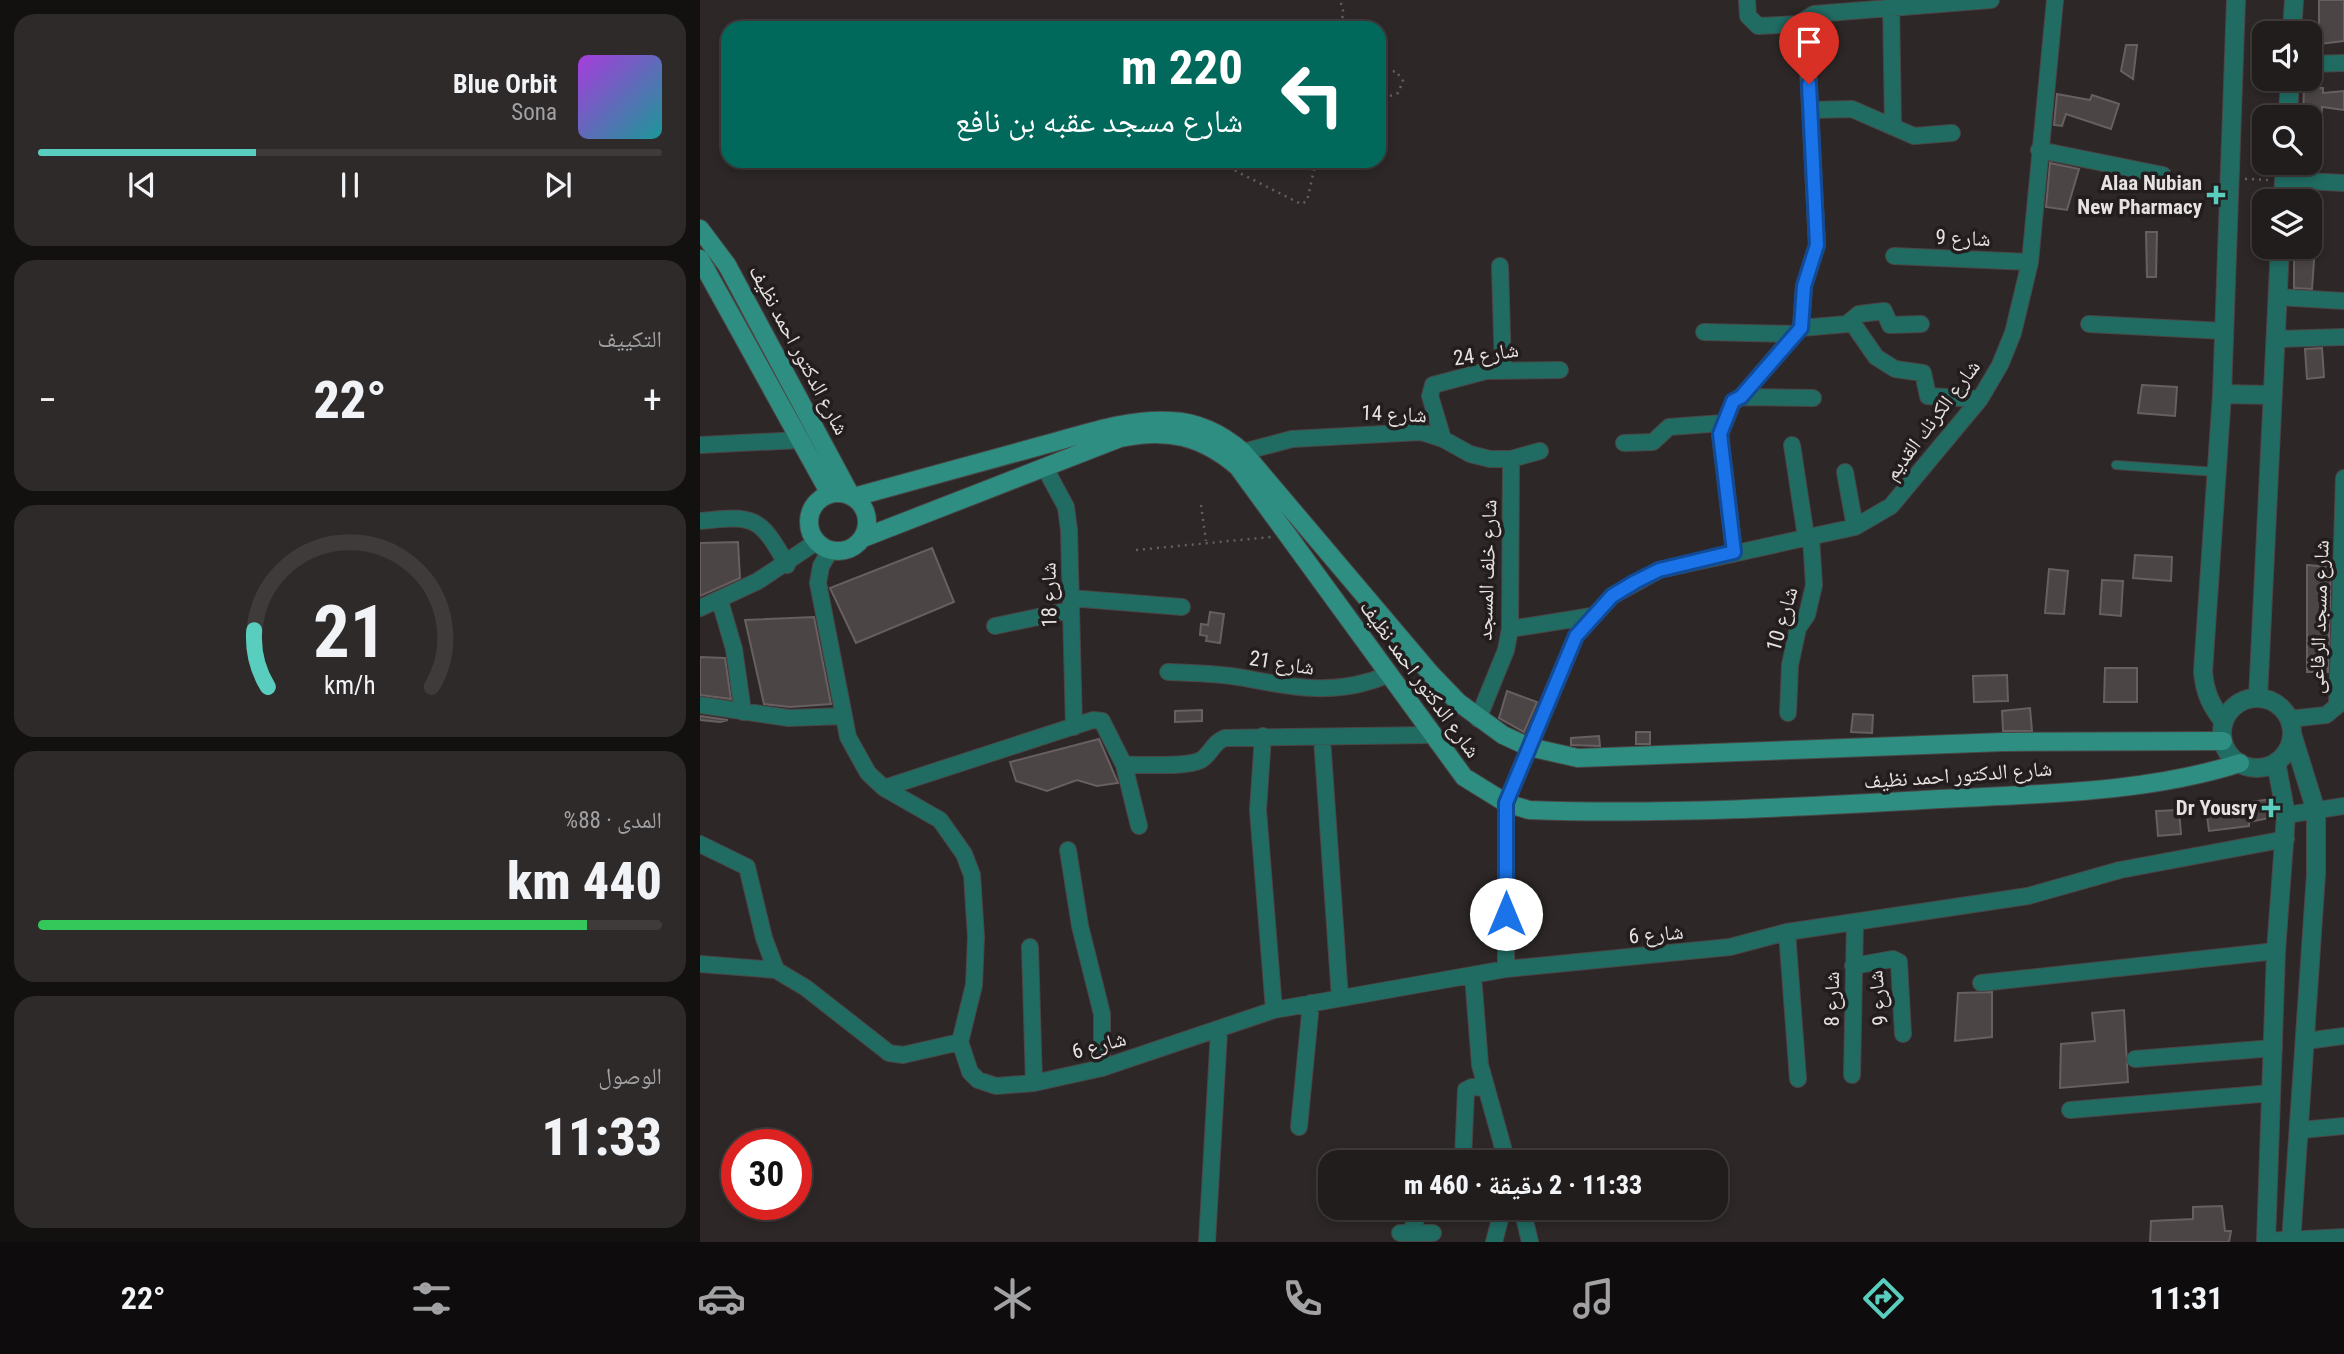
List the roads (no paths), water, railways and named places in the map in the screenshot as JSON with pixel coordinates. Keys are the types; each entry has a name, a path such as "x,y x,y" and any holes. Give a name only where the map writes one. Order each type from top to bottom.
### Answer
{"main road":[{"name":"شارع الدكتور احمد نظيف","path":"700,229 727,265 852,497 1095,431 1145,421 1171,421 1199,426 1226,437 1243,452 1431,674 1478,719 1529,747 1578,758 2003,742 2223,741"},
{"name":"شارع الدكتور احمد نظيف","path":"700,259 830,494"},
{"name":"شارع الدكتور احمد نظيف","path":"863,538 1120,438 1146,432 1171,433 1196,439 1219,450 1238,467 1387,675 1464,777 1506,803 1530,810 1759,809 2020,795 2185,778 2240,763"},
{"path":"830,494 852,497 867,515 863,538 849,550 823,546 809,524 814,505 830,494"}],"street":[{"path":"1734,552 1720,434 1733,401 1741,397 1798,331 1804,286 1817,245 1807,34 1802,25 1798,24 1758,26 1748,16 1747,0"},
{"path":"1798,24 1814,7 1991,0"},
{"name":"شارع الكرنك القديم","path":"1506,803 1563,661 1576,636 1612,596 1659,570 1855,527 1891,506 1980,399 2000,365 2012,333 2030,262 2055,0"},
{"path":"2224,722 2212,708 2205,691 2203,672 2222,394 2236,0"},
{"path":"2293,21 2294,0"},
{"path":"1891,4 1893,127"},
{"path":"2322,64 2344,63"},
{"path":"1811,110 1852,109 1914,136 1952,133"},
{"path":"2039,150 2163,174"},
{"path":"2305,175 2344,183"},
{"name":"شارع 9","path":"1894,256 2030,262"},
{"path":"2258,698 2279,259"},
{"path":"1500,266 1503,370"},
{"path":"2277,297 2344,301"},
{"path":"1704,332 1798,331 1851,321 1864,313 1884,311 1890,325 1921,324"},
{"path":"1851,321 1876,357 1895,369 1921,372 1928,396 1980,399"},
{"path":"2089,324 2224,331"},
{"path":"2275,339 2344,337"},
{"name":"شارع 24","path":"1443,439 1430,396 1433,385 1470,374 1503,370 1560,370"},
{"path":"2222,394 2272,396"},
{"path":"1741,397 1813,398"},
{"path":"1624,443 1653,442 1669,427 1723,424"},
{"name":"شارع 14","path":"1243,452 1292,439 1342,434 1421,432 1443,439 1470,454 1490,459 1511,458 1540,451"},
{"path":"700,445 801,440"},
{"name":"شارع 10","path":"1788,712 1790,665 1797,631 1807,615 1814,585 1792,445"},
{"name":"شارع خلف المسجد","path":"1478,719 1506,650 1510,629 1511,458"},
{"name":"شارع 18","path":"1045,468 1066,508 1074,727"},
{"path":"1845,472 1855,527"},
{"name":"شارع مسجد الرفاعى","path":"2290,727 2326,715 2337,706 2343,589 2344,478"},
{"path":"700,521 736,517 751,520 772,537 787,565"},
{"path":"700,608 720,601 823,546"},
{"path":"700,964 776,970 806,988 889,1053 903,1055 960,1042 974,985 976,937 972,875 954,836 940,820 884,788 856,756 843,716 818,583 823,546"},
{"path":"720,601 734,649 743,712"},
{"path":"995,626 1070,604 1182,607"},
{"path":"1510,629 1592,616"},
{"name":"شارع 21","path":"1168,672 1209,673 1279,686 1328,690 1359,686 1387,675"},
{"path":"2290,727 2284,755 2276,762 2258,767 2240,763 2230,754 2223,741 2224,722 2237,705 2258,698 2277,704 2290,727 2316,811 2316,874 2301,1129 2291,1240"},
{"path":"700,705 789,718 843,716"},
{"path":"884,788 1093,720 1102,721 1124,765 1139,826"},
{"path":"1124,765 1195,762 1206,756 1218,741 1263,736 1431,735"},
{"path":"1263,736 1258,810 1274,1010"},
{"path":"1322,737 1340,998"},
{"path":"2276,762 2286,815 2286,839 2276,951 2266,1241 2344,1237"},
{"path":"1506,803 1506,969"},
{"path":"2286,815 2344,806"},
{"name":"شارع 6","path":"960,1042 970,1072 978,1080 996,1086 1034,1083 1102,1068 1219,1031 1274,1010 1506,969 1706,951 1787,932 2028,896 2134,867 2286,839"},
{"path":"700,844 747,867 764,937 776,970"},
{"path":"1068,850 1080,926 1102,1014 1102,1068"},
{"name":"شارع 8","path":"1852,1075 1855,922"},
{"path":"1787,932 1798,1079"},
{"path":"1030,947 1034,1083"},
{"path":"1981,983 2276,951"},
{"name":"شارع 9","path":"1853,966 1893,958 1899,962 1903,1034"},
{"path":"1473,975 1480,1065 1503,1150"},
{"path":"1300,1127 1311,1003"},
{"path":"1207,1242 1219,1031"},
{"path":"2306,1041 2344,1036"},
{"path":"2135,1059 2274,1048"},
{"path":"1462,1150 1466,1090 1472,1087 1486,1088"},
{"path":"2070,1110 2272,1093"},
{"path":"2301,1129 2344,1126"},
{"path":"1413,1220 1405,1233 1433,1233"},
{"path":"1494,1242 1500,1220"},
{"path":"1525,1220 1530,1242"}],"lane":[{"path":"2116,465 2216,471"}],"place":[{"name":"Alaa Nubian New Pharmacy","path":"2216,195"},
{"name":"Dr Yousry","path":"2271,808"}]}
